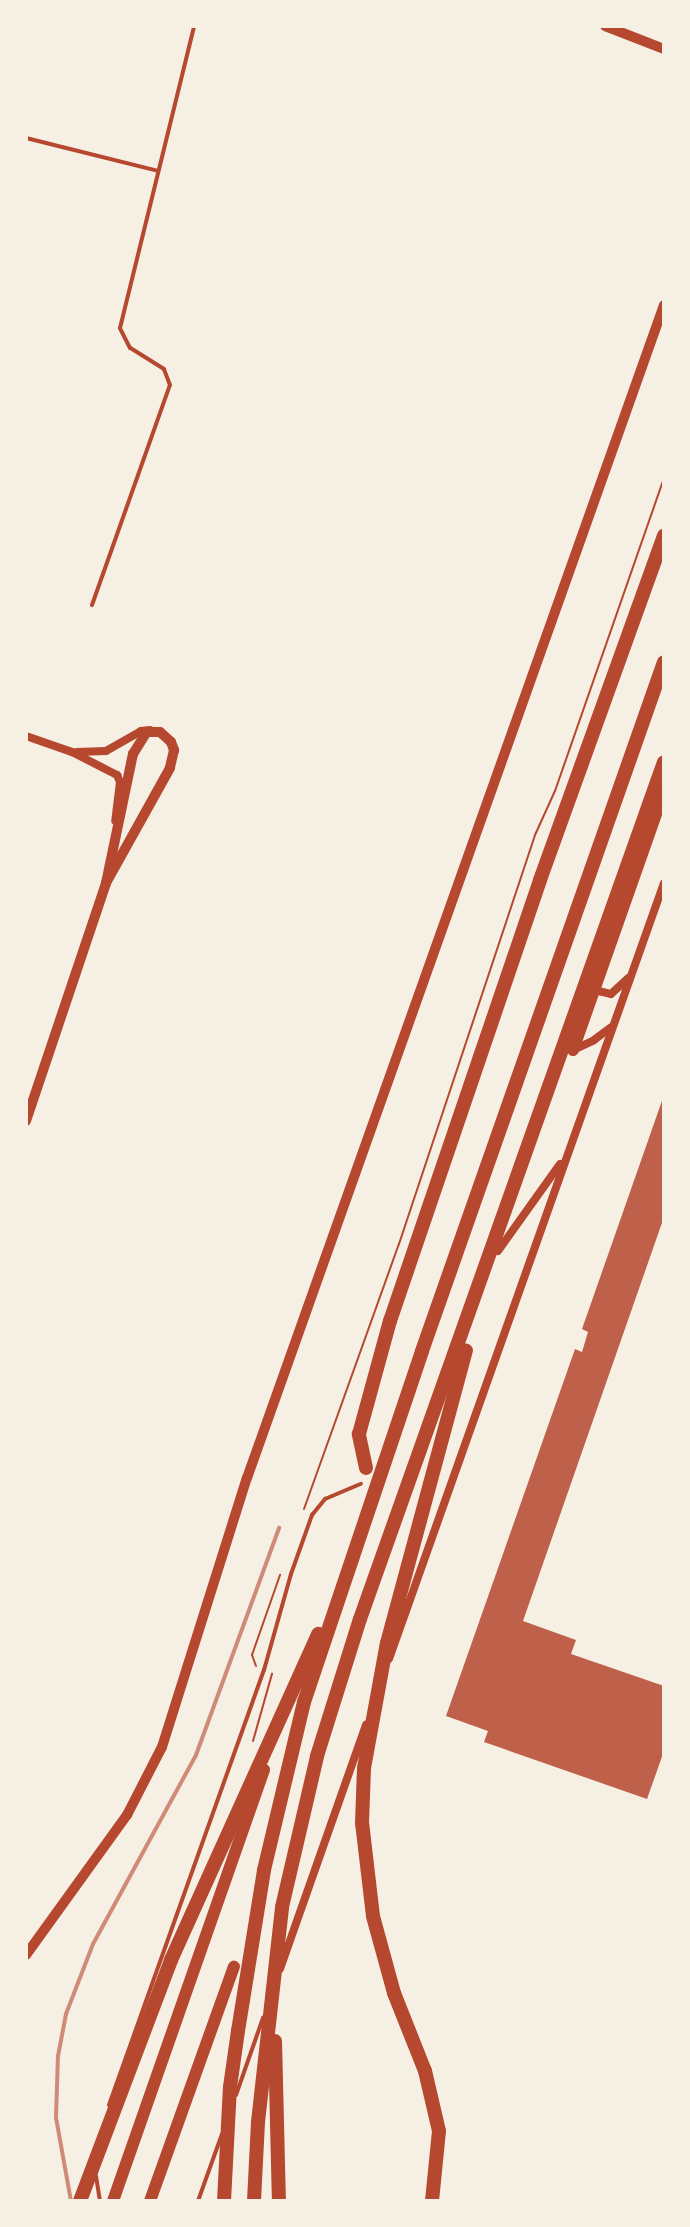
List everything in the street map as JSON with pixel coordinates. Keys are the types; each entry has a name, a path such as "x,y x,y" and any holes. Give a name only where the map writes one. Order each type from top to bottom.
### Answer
{"highway":[{"path":"366,1468 359,1434 368,1391 540,880 664,536"},
{"path":"224,2201 230,2087 267,1857 304,1702 664,662"},
{"path":"254,2201 282,1907 321,1744 369,1593 496,1252 664,762"},
{"path":"432,2201 439,2131 425,2071 394,1993 373,1916 362,1823 364,1768 387,1643 496,1252"},
{"path":"80,2201 171,1960 305,1665 377,1486"},
{"path":"274,1972 279,2201"}],"main road":[{"path":"573,1050 664,791"},
{"path":"113,2201 264,1770"},
{"path":"150,2201 234,1967"}],"street":[{"path":"605,26 664,49"},
{"path":"26,1955 127,1815 162,1747 247,1478 664,305"},
{"path":"72,752 106,751 141,731 154,730 171,742 174,756 167,775 106,883"},
{"path":"26,1121 106,883 130,763 145,734 154,730"},
{"path":"26,736 108,768 119,778 106,883"},
{"path":"263,2018 664,883"},
{"path":"594,990 616,992 635,967"},
{"path":"573,1050 605,1034 616,1020"},
{"path":"496,1252 556,1171 575,1134"}],"lane":[{"path":"92,605 170,385 164,369 130,348 120,328 194,26"},
{"path":"26,138 158,171"},
{"path":"100,2201 96,2164 99,2134 264,1670 291,1574 320,1502 361,1484"},
{"path":"198,2201 263,2018"}],"building":[{"path":"664,1095 664,1217 523,1621 576,1640 571,1654 664,1686 664,1751 647,1799 484,1742 488,1731 446,1716 575,1349 582,1352 588,1332 582,1329"}],"railway":[{"path":"71,2201 56,2118 58,2056 66,2014 93,1944 196,1755 279,1528"}]}
